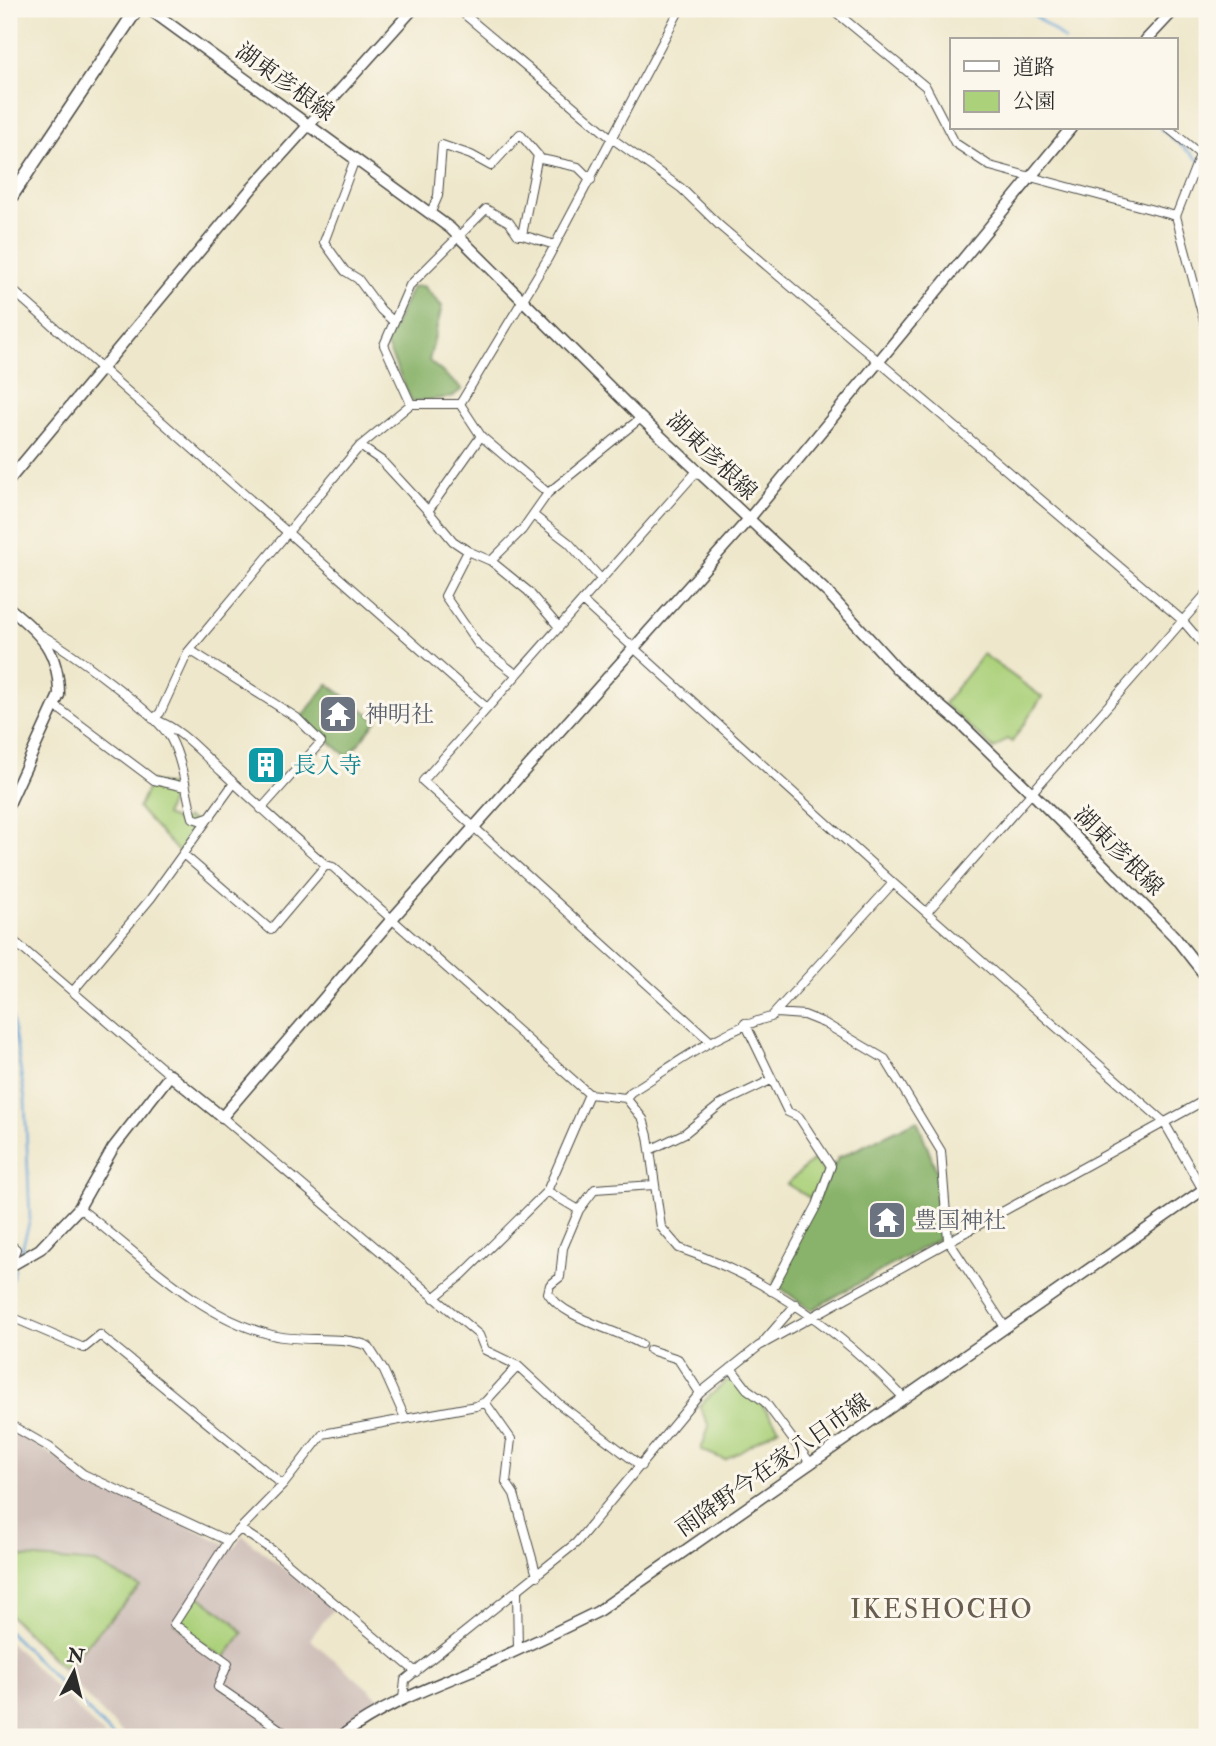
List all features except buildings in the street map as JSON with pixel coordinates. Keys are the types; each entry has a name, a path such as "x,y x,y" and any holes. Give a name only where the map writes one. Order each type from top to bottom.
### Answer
{"main road":[{"path":"9,200 137,9"},
{"name":"湖東彦根線","path":"149,9 431,212 460,238 641,418 828,593 897,669 960,723 1033,794 1165,927 1207,978"},
{"path":"9,480 99,368 413,9"},
{"path":"1148,38 1175,9"},
{"path":"9,1267 58,1232 79,1208 113,1148 170,1075 222,1117 392,919 748,520 1069,130"},
{"path":"9,608 37,632 56,660 59,695 9,804"},
{"name":"雨降野今在家八日市線","path":"340,1737 363,1720 403,1699 518,1650 597,1612 1005,1327 1206,1191"}],"street":[{"path":"458,9 610,137 681,188 720,226 1182,620 1207,649"},
{"path":"460,404 555,246 591,180 610,137 680,9"},
{"path":"832,9 926,87 955,143 990,166 1176,216"},
{"path":"1170,130 1204,158 1176,216 1207,332"},
{"path":"431,212 438,196 442,145 491,166 520,134 541,159 578,167 591,180"},
{"path":"522,235 538,155"},
{"path":"355,159 324,242 345,271 358,279 381,310 394,322"},
{"path":"411,404 384,345 410,285 460,238 486,209 509,222 518,235 555,246"},
{"path":"9,287 487,708"},
{"path":"153,719 160,713 190,650 360,446 411,404 460,404"},
{"path":"460,404 481,436 548,493"},
{"path":"491,561 522,530 548,493 641,418"},
{"path":"428,511 481,436"},
{"path":"360,446 382,461 453,541 491,561 528,591 558,626"},
{"path":"698,470 424,781 711,1042"},
{"path":"533,514 569,543 601,579"},
{"path":"468,551 444,596 478,644 517,675"},
{"path":"928,911 1207,593"},
{"path":"582,601 893,883 928,911 1164,1122 1206,1191"},
{"path":"37,632 68,650 153,719 171,738 193,818 198,820 211,816"},
{"path":"190,650 297,718 321,742 261,808"},
{"path":"54,705 154,780 185,787"},
{"path":"153,719 166,723 589,1094 626,1098 643,1119 661,1227 670,1241 679,1248 796,1304 860,1352 904,1398"},
{"path":"74,990 151,898 234,783"},
{"path":"183,855 271,930 326,865"},
{"path":"776,1013 893,883"},
{"path":"9,937 170,1075"},
{"path":"626,1098 631,1091 711,1042 745,1023 776,1013 804,1015 824,1023 885,1059 941,1151 948,1240 1005,1327"},
{"path":"745,1023 788,1112 799,1117 831,1166 817,1205 771,1291"},
{"path":"650,1150 685,1133 721,1104 771,1080"},
{"path":"434,1298 462,1275 547,1191 589,1094"},
{"path":"403,1699 405,1680 576,1543 700,1393 759,1346 1207,1099"},
{"path":"222,1117 479,1335 485,1350 518,1366 559,1404 641,1466"},
{"path":"641,1344 615,1330 569,1314 548,1293 550,1285 560,1276 563,1248 579,1210 595,1189 654,1185"},
{"path":"547,1191 579,1210"},
{"path":"79,1208 169,1280 248,1327 273,1335 368,1346 384,1371 405,1418"},
{"path":"9,1243 16,1249 9,1267"},
{"path":"759,1346 796,1304"},
{"path":"9,1316 84,1348 100,1335 283,1485"},
{"path":"650,1350 678,1359 700,1393"},
{"path":"291,1737 218,1687 228,1663 174,1624 228,1541 283,1485 323,1434 476,1406 485,1402 518,1366"},
{"path":"731,1368 747,1389 765,1402 811,1464"},
{"path":"485,1402 512,1439 506,1482 514,1494 537,1576"},
{"path":"9,1424 49,1447 83,1474 228,1541"},
{"path":"240,1529 272,1550 416,1672"},
{"path":"517,1592 518,1650"}],"shaded area":[{"path":"9,1427 66,1464 68,1469 234,1548 242,1535 333,1609 310,1639 380,1699 329,1737 126,1737 9,1617"},
{"path":"9,1641 106,1737 9,1737"}],"green space":[{"path":"423,286 442,306 429,361 462,389 452,397 412,402 386,344 412,287"},
{"path":"983,654 1042,697 1012,742 1007,739 994,749 944,704"},
{"path":"328,684 377,720 348,757 301,718"},
{"path":"151,781 176,787 178,792 172,797 165,815 183,823 186,818 195,822 198,830 181,855 138,808"},
{"path":"917,1120 938,1175 940,1238 811,1310 774,1283 838,1158"},
{"path":"814,1159 825,1173 810,1198 787,1184"},
{"path":"733,1375 759,1401 779,1428 725,1460 701,1450 709,1426 699,1406"},
{"path":"13,1556 96,1563 140,1587 66,1666 61,1666 9,1614 9,1561"},
{"path":"196,1594 233,1621 243,1633 224,1658 175,1623"}],"waterway":[{"path":"1026,9 1062,38"},
{"path":"1162,130 1207,167"},
{"path":"9,998 25,1099 30,1220 20,1256"},
{"path":"9,1289 15,1269"},
{"path":"9,1632 114,1737"}],"place":[{"name":"神明社","path":"338,714"},
{"name":"長入寺","path":"266,765"},
{"name":"豊国神社","path":"887,1220"}],"district":[{"name":"IKESHOCHO","path":"942,1610"}]}
